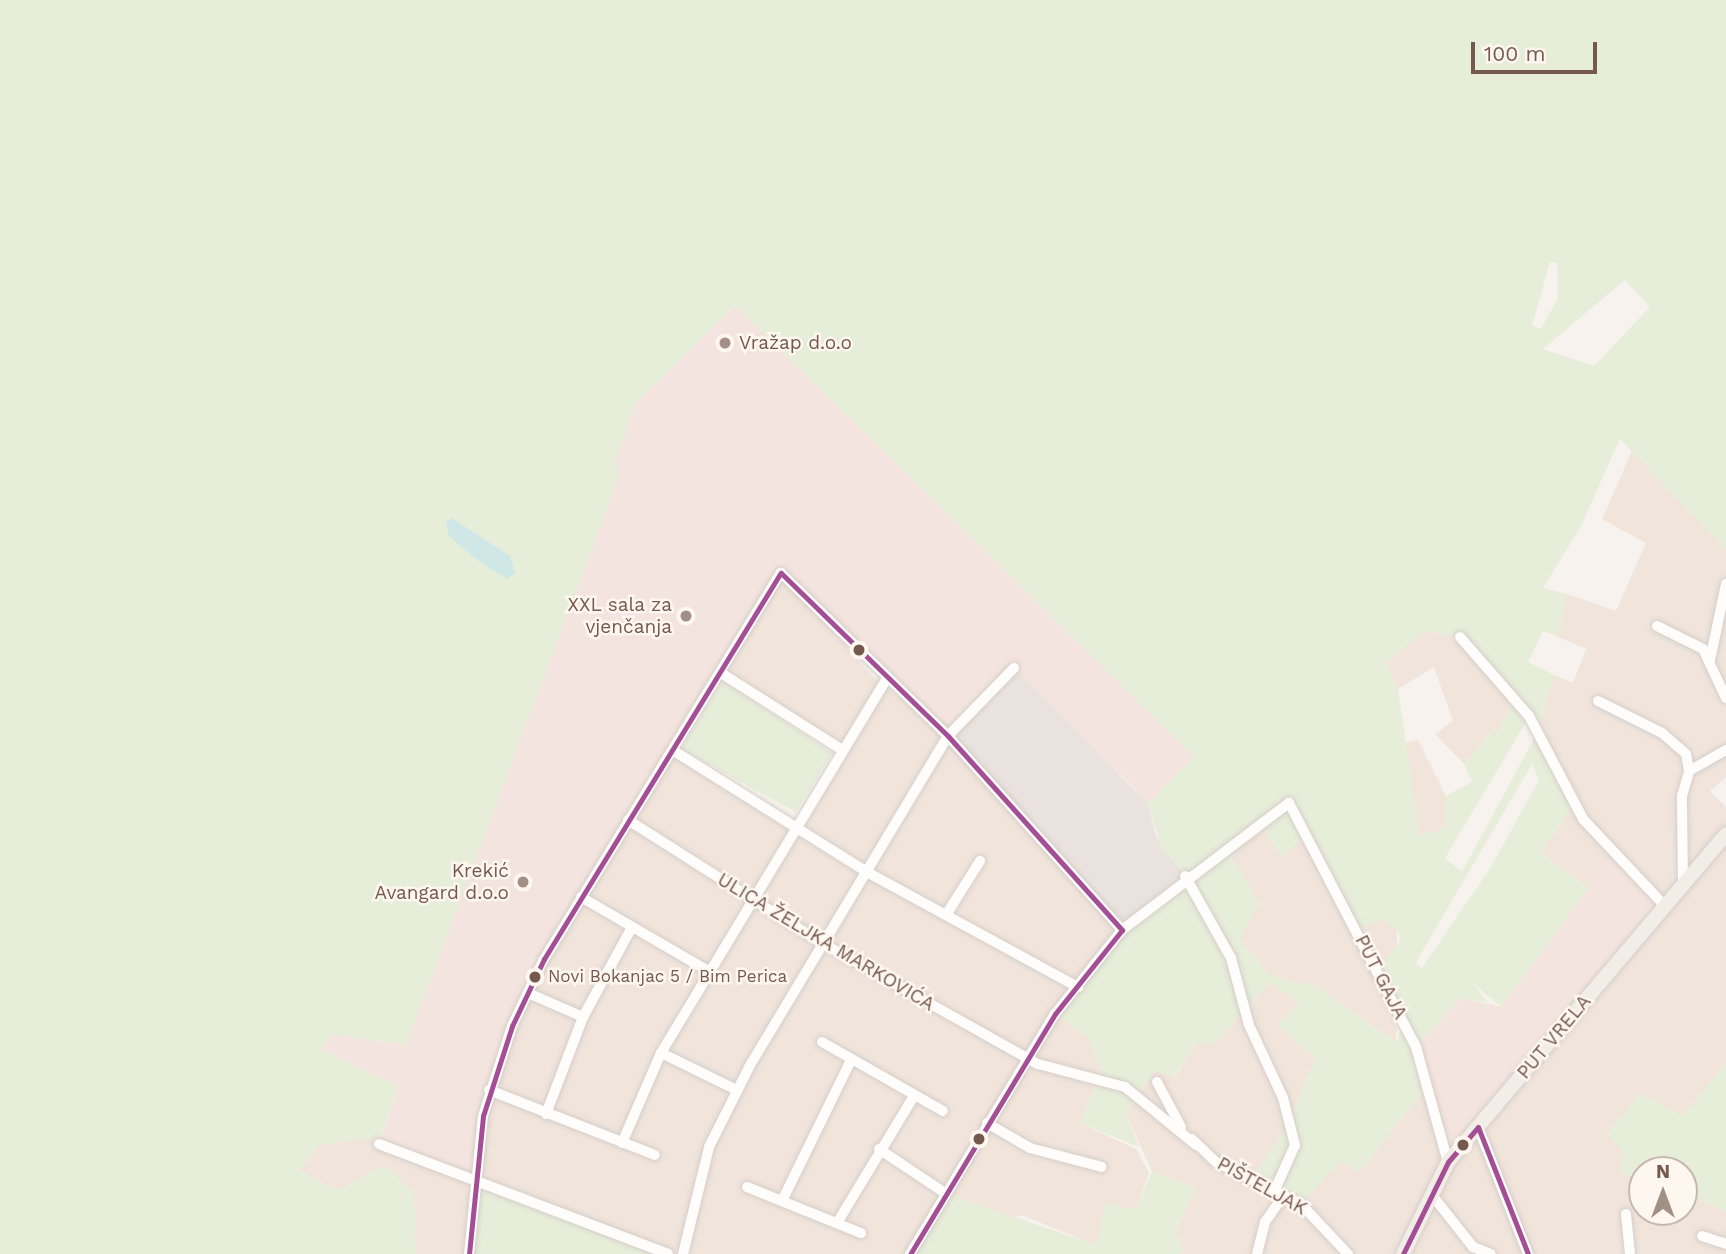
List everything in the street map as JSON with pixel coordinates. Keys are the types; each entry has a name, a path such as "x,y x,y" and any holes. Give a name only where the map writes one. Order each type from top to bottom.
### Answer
{"main road":[{"name":"PUT VRELA","path":"1402,1254 1448,1162 1726,834"}],"street":[{"path":"469,1254 474,1181 489,1090 528,993 581,897 674,751 781,573 948,736 1122,930"},
{"path":"1710,660 1726,584"},
{"path":"1657,626 1703,649 1726,698"},
{"path":"1460,637 1529,716 1583,819 1665,906"},
{"path":"683,1254 709,1147 737,1090 822,943 948,736 1014,667"},
{"path":"721,673 839,748"},
{"path":"622,1143 661,1053 839,748 887,678"},
{"path":"1598,701 1661,733 1686,754 1689,771 1682,796 1683,884"},
{"path":"1689,771 1726,750"},
{"path":"674,751 865,871 1078,987"},
{"name":"PUT GAJA","path":"1185,876 1289,803 1416,1047 1448,1162"},
{"name":"ULICA ŽELJKA MARKOVIĆA","path":"628,820 822,943 1027,1058 1125,1087 1196,1145"},
{"path":"946,915 980,861"},
{"path":"910,1254 1027,1058 1078,987 1122,930 1185,876 1231,958 1249,1025 1283,1098 1295,1145 1279,1194 1265,1222 1256,1254"},
{"path":"581,897 709,971"},
{"path":"546,1114 583,1017 632,928"},
{"path":"528,993 583,1017"},
{"path":"822,1042 943,1111"},
{"path":"661,1053 737,1090"},
{"path":"782,1200 851,1060"},
{"name":"PIŠTELJAK","path":"1157,1082 1196,1145 1314,1216 1348,1254"},
{"path":"489,1090 655,1155"},
{"path":"837,1223 879,1149 914,1096"},
{"path":"987,1123 1030,1148 1101,1167"},
{"path":"1478,1127 1528,1254"},
{"path":"379,1144 668,1254"},
{"path":"879,1149 945,1193"},
{"path":"747,1187 861,1233"},
{"path":"1432,1195 1457,1231 1490,1254"},
{"path":"1626,1214 1630,1254"},
{"path":"1702,1236 1726,1244"}],"shaded area":[{"path":"735,305 1195,757 1148,804 1120,774 948,736 781,574 544,959 489,1090 474,1181 379,1144 398,1086 320,1049 332,1034 406,1045 635,404"},
{"path":"1632,451 1726,550 1726,777 1710,791 1726,807 1726,1063 1683,1116 1624,1153 1619,1172 1628,1175 1628,1226 1698,1226 1698,1200 1726,1211 1726,1254 1179,1254 1184,1249 1175,1233 1195,1188 1152,1171 1126,1114 1155,1071 1175,1077 1197,1041 1214,1045 1270,982 1300,1003 1278,1025 1315,1058 1288,1125 1251,1180 1301,1204 1341,1160 1359,1172 1427,1086 1434,1126 1614,852 1589,888 1541,852 1575,802 1538,730 1554,675 1573,683 1586,649 1558,637 1567,594 1616,611 1646,543 1602,519"},
{"path":"781,573 871,675 948,736 1122,930 1090,1039 1101,1071 1080,1123 1136,1149 1149,1173 1136,1209 1106,1204 1097,1246 1022,1215 910,1254 415,1254 414,1192 338,1190 299,1170 319,1145 371,1135 381,1136 379,1144 483,1116 535,978 674,751 793,826 839,748 721,673"},
{"path":"1424,631 1460,637 1514,699 1496,736 1490,733 1464,764 1435,734 1453,721 1434,667 1398,689 1386,663"},
{"path":"1014,668 1148,804 1156,836 1185,876 1122,930 948,736"},
{"path":"1418,740 1446,796 1445,828 1419,836 1403,743"},
{"path":"1260,824 1309,832 1397,931 1396,1042 1315,986 1270,976 1239,939 1226,849"},
{"path":"1614,852 1665,906 1448,1162 1416,1047 1461,998 1501,1007"}],"green space":[{"path":"0,0 1726,0 1726,550 1620,439 1581,526 1543,588 1567,594 1558,637 1543,631 1528,662 1554,675 1538,730 1529,717 1445,858 1462,872 1535,737 1575,802 1541,852 1589,888 1501,1007 1473,983 1488,1003 1461,998 1416,1047 1427,1086 1359,1172 1341,1161 1301,1204 1251,1180 1288,1125 1315,1058 1278,1025 1300,1003 1270,982 1214,1045 1197,1041 1174,1077 1155,1071 1126,1114 1139,1147 1080,1123 1101,1071 1090,1039 1055,1014 1122,930 1185,876 1161,847 1148,804 1194,757 735,305 635,404 615,463 619,476 406,1045 332,1034 320,1049 398,1086 381,1136 319,1145 299,1170 338,1190 384,1165 414,1192 415,1254 0,1254","holes":["1550,262 1557,263 1558,298 1541,329 1532,326","1625,280 1650,307 1594,366 1543,349","1425,631 1460,637 1514,699 1496,735 1490,733 1464,764 1472,782 1446,796 1445,828 1420,836 1398,689 1386,663","1532,764 1539,780 1491,867 1422,968 1416,962","1260,824 1282,857 1309,833 1357,929 1384,920 1398,931 1401,940 1377,970 1394,1003 1401,1030 1396,1042 1315,986 1270,976 1239,939 1260,903 1226,849"]},
{"path":"723,681 832,753 796,812 681,749"},
{"path":"1726,1063 1726,1211 1698,1200 1698,1156 1628,1156 1628,1175 1619,1172 1624,1153 1607,1134 1640,1093 1683,1116"},
{"path":"1152,1171 1195,1188 1175,1232 1184,1249 1179,1254 910,1254 945,1193 1096,1245 1106,1204 1136,1209"},
{"path":"474,1181 668,1254 469,1254"}],"water":[{"path":"452,518 510,556 515,573 507,579 476,559 449,536 446,522"}],"transit line":[{"path":"469,1254 483,1116 512,1026 544,959 781,573 948,736 1122,930 1055,1014 910,1254"},
{"path":"1403,1254 1448,1162 1478,1127 1528,1254"}],"place":[{"name":"Vražap d.o.o","path":"725,343"},
{"name":"XXL sala za vjenčanja","path":"686,616"},
{"name":"Krekić Avangard d.o.o","path":"523,882"},
{"name":"Novi Bokanjac 5 / Bim Perica","path":"535,977"}]}
